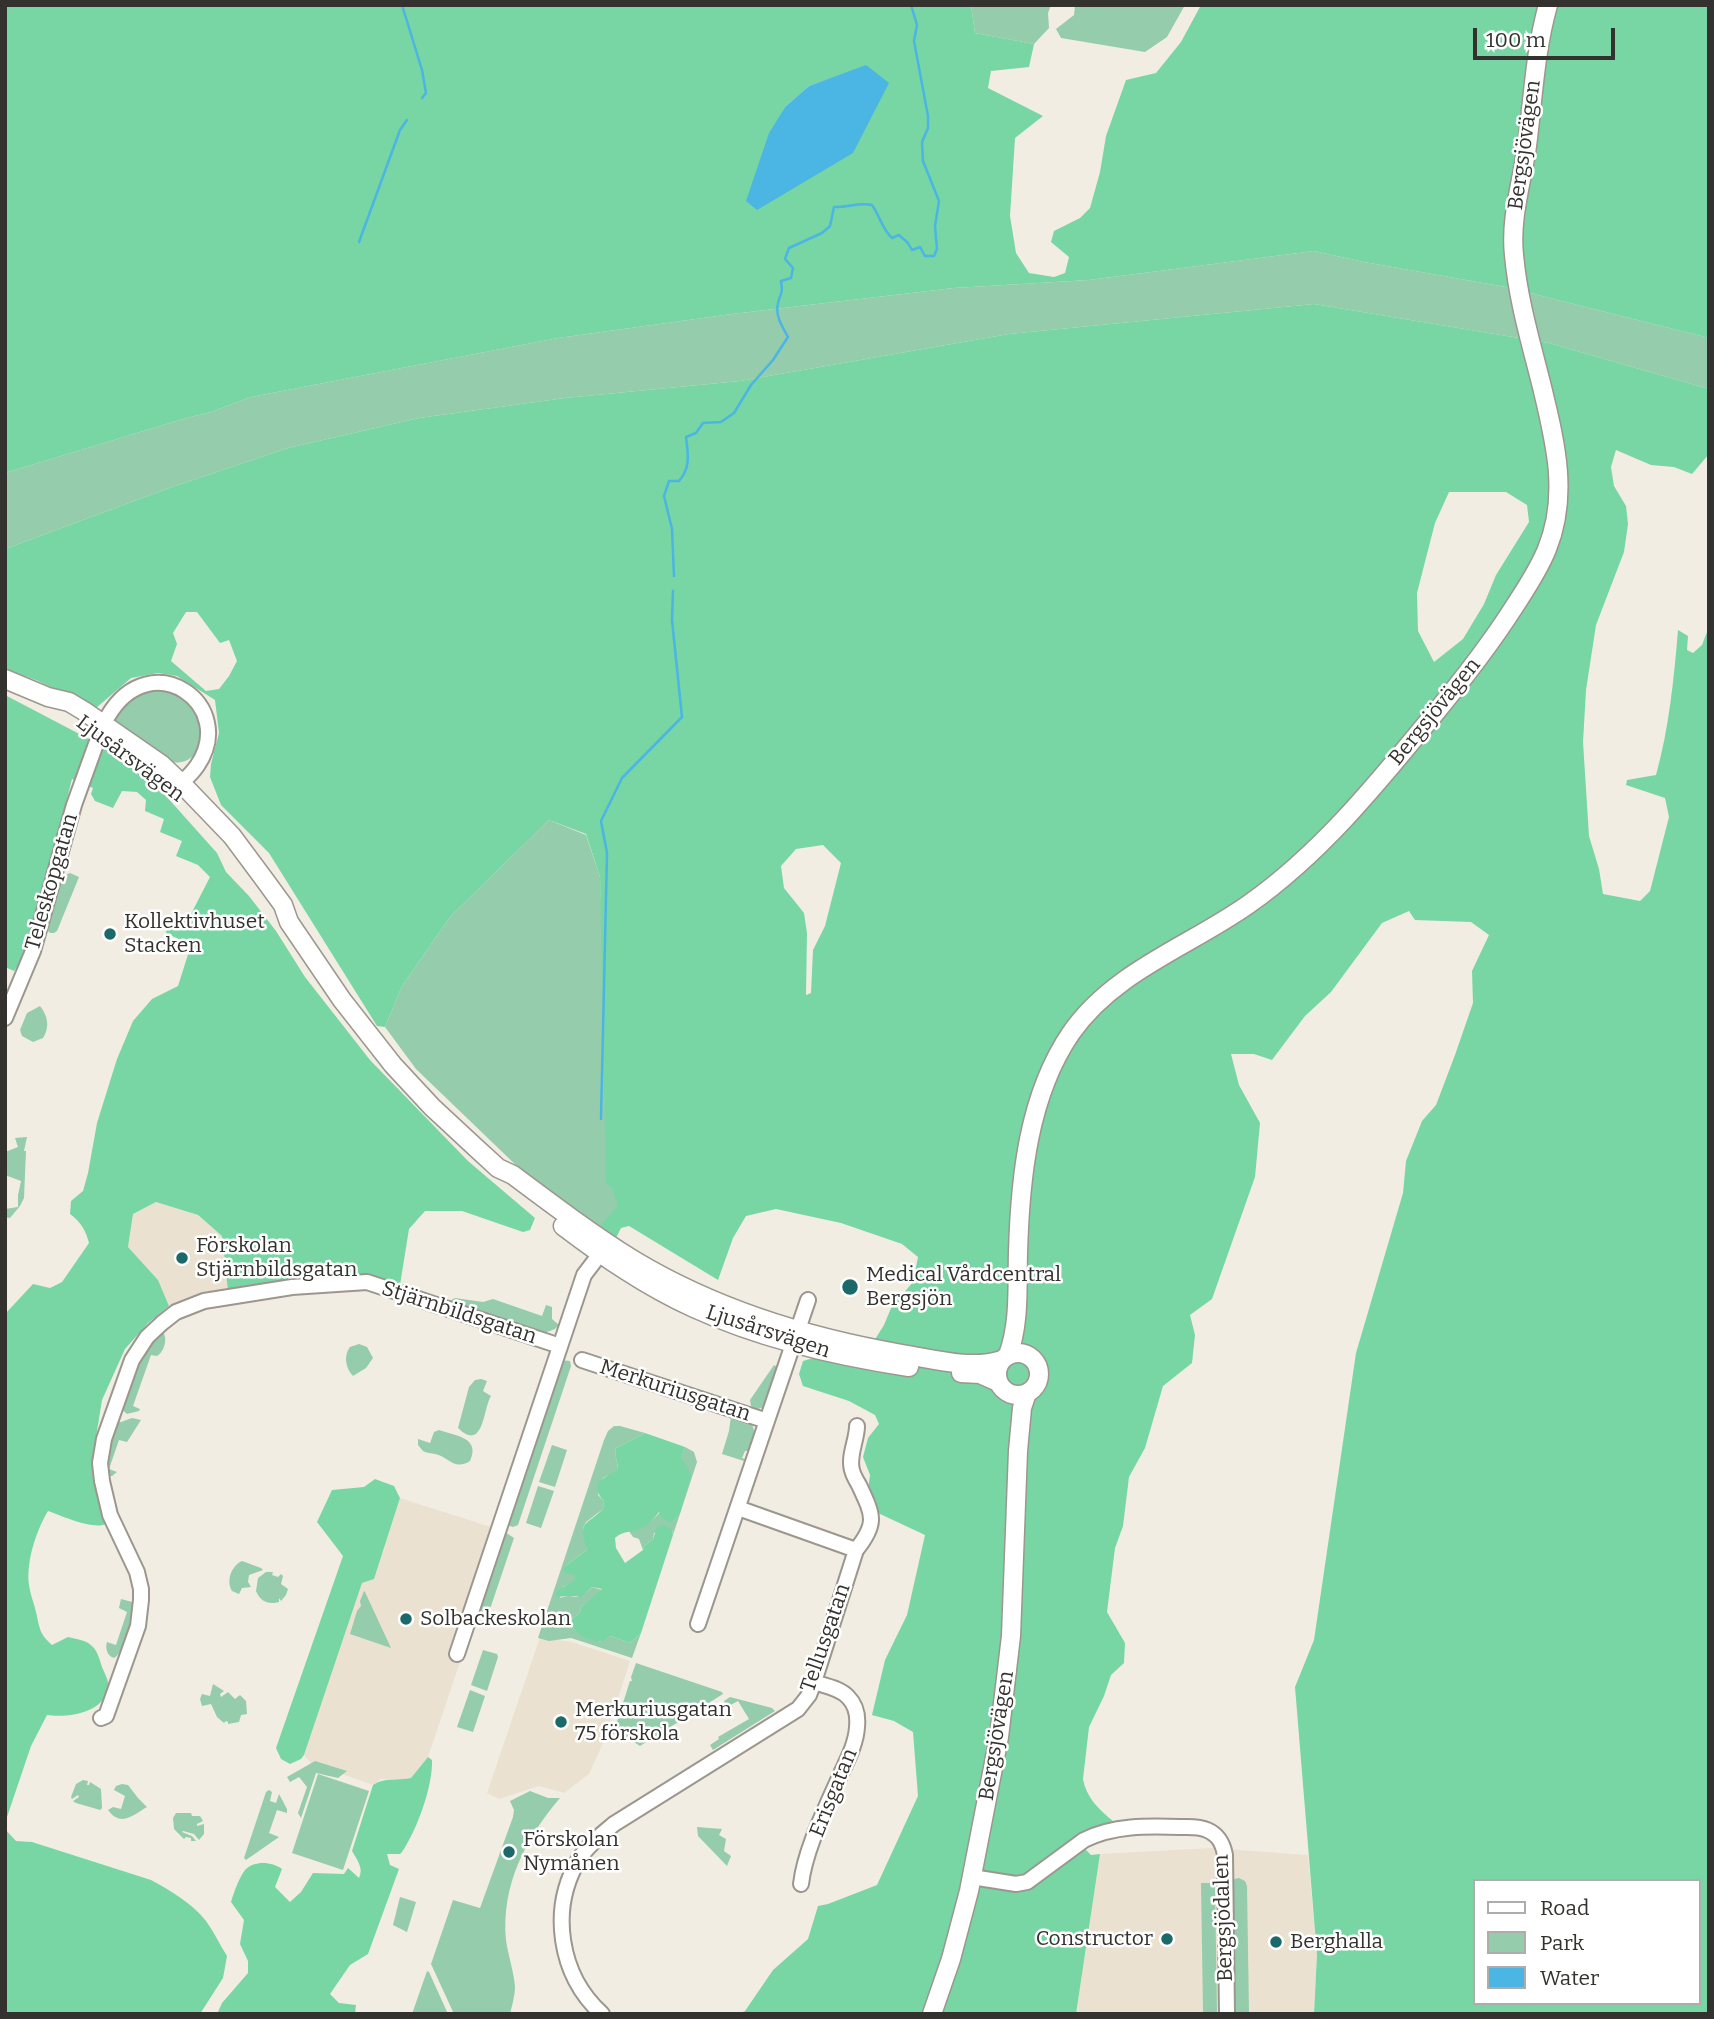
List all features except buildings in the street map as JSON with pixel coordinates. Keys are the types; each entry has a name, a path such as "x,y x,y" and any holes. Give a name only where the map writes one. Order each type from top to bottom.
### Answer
{"main road":[{"name":"Bergsjövägen","path":"1018,1451 1012,1408 1001,1386 997,1370 1005,1357 1015,1326 1021,1200 1032,1130 1044,1086 1072,1032 1090,1010 1120,984 1250,904 1326,838 1399,757 1466,675 1512,610 1537,570 1548,546 1558,506 1559,470 1523,309 1513,229 1527,146 1538,51 1548,5"},
{"name":"Ljusårsvägen","path":"5,679 48,697 63,710 178,786 276,910 289,922 350,1010 393,1065 432,1107 498,1168 513,1175 648,1283 692,1307 750,1330 944,1361 979,1364 992,1363 1005,1357"},
{"name":"Bergsjövägen","path":"932,2014 957,1939 972,1877 997,1747 1009,1656 1022,1408 1027,1393 1038,1378 1037,1366 1030,1357 1024,1337 1017,1285"},
{"name":"Ljusårsvägen","path":"796,1337 879,1362 980,1374 1001,1386"},
{"path":"1005,1357 1020,1353 1030,1357"},
{"path":"1001,1386 1015,1395 1027,1393"}],"street":[{"path":"108,716 121,698 142,685 173,685 192,696 201,706 204,715 206,742 197,765 178,786"},
{"name":"Teleskopgatan","path":"5,1018 33,951 74,806 96,744"},
{"name":"Stjärnbildsgatan","path":"457,1654 584,1275 604,1248"},
{"name":"Stjärnbildsgatan","path":"101,1718 106,1716 138,1626 141,1589 137,1572 106,1502 101,1456 104,1439 132,1360 147,1337 162,1323 176,1312 204,1301 292,1287 367,1282 560,1346"},
{"name":"Merkuriusgatan","path":"698,1624 808,1300"},
{"name":"Merkuriusgatan","path":"582,1360 767,1421"},
{"path":"738,1508 856,1550 868,1535 872,1524 865,1498 852,1471 857,1426"},
{"name":"Tellusgatan","path":"602,2014 580,1989 569,1967 563,1946 562,1903 581,1856 614,1824 796,1710 806,1700 856,1550"},
{"name":"Erisgatan","path":"802,1885 803,1873 820,1823 858,1726 856,1712 849,1698 839,1691 814,1682"},
{"name":"Bergsjödalen","path":"972,1877 1016,1884 1027,1881 1084,1840 1125,1827 1209,1830 1220,1840 1225,1855 1227,2014"}],"shaded area":[{"name":"Förskolan Stjärnbildsgatan","path":"156,1202 197,1215 222,1235 228,1291 199,1296 169,1306 158,1280 128,1247 133,1214"},
{"name":"Solbackeskolan","path":"400,1498 494,1528 449,1654 461,1659 428,1757 411,1778 381,1779 373,1785 311,1763 304,1755 362,1583 374,1579"},
{"name":"Merkuriusgatan 75 förskola","path":"540,1637 572,1642 630,1661 605,1739 589,1774 564,1793 539,1786 499,1799 487,1793"},
{"path":"1212,1848 1308,1855 1317,1955 1314,2014 1076,2014 1100,1854"}],"green space":[{"path":"5,5 971,5 975,33 1034,44 1029,67 991,71 988,88 1043,116 1015,138 1010,216 1016,253 1029,273 1054,277 1065,273 1069,257 1051,242 1054,231 1080,218 1090,208 1106,136 1126,80 1156,73 1181,42 1201,5 1709,5 1709,338 1506,287 1314,251 1089,280 954,288 558,338 251,397 211,412 5,473","holes":["866,66 853,153 786,106 809,86"]},
{"path":"971,5 1051,5 1048,13 1049,28 1034,44 975,33"},
{"path":"1075,5 1185,5 1167,37 1145,52 1061,38 1056,29 1074,15"},
{"path":"1314,251 1506,287 1709,338 1709,389 1549,343 1314,304 1009,334 740,381 565,398 419,418 288,448 172,487 5,549 5,473 211,412 251,397 558,338 732,314 954,288 1089,280"},
{"path":"1314,304 1549,343 1709,389 1709,454 1692,474 1674,467 1651,465 1616,450 1611,467 1614,486 1626,506 1628,524 1624,552 1596,625 1586,690 1583,742 1589,836 1603,894 1640,901 1650,891 1669,817 1665,798 1626,785 1627,780 1656,775 1668,722 1678,630 1688,636 1687,650 1693,653 1702,645 1709,627 1709,2014 1314,2014 1317,1955 1295,1687 1314,1640 1356,1353 1403,1193 1406,1161 1422,1121 1436,1105 1455,1055 1473,1003 1472,971 1489,935 1471,922 1415,920 1409,911 1382,923 1331,992 1305,1016 1272,1060 1254,1054 1231,1054 1239,1085 1260,1123 1255,1177 1212,1299 1190,1315 1195,1335 1192,1363 1163,1386 1145,1448 1129,1477 1123,1526 1115,1548 1107,1612 1125,1643 1124,1663 1111,1675 1089,1727 1083,1779 1094,1803 1113,1821 1075,1839 1091,1855 1100,1854 1076,2014 738,2014 745,2011 773,1970 808,1939 818,1906 877,1885 918,1796 913,1732 894,1721 872,1715 885,1660 907,1615 925,1535 878,1513 876,1501 868,1490 870,1475 863,1457 868,1438 879,1424 875,1415 849,1401 803,1386 799,1374 803,1361 813,1358 862,1360 884,1325 894,1301 913,1282 918,1257 902,1244 841,1223 776,1209 746,1216 733,1238 718,1280 629,1226 621,1228 615,1240 598,1228 618,1206 612,1188 606,1183 600,877 586,834 549,820 450,917 402,986 385,1027 377,1026 269,853 221,805 210,777 219,733 215,700 177,676 158,673 131,678 96,708 36,680 5,669 5,549 172,487 288,448 419,418 565,398 740,381 1009,334","holes":["1449,492 1506,492 1527,505 1529,522 1496,575 1484,604 1463,639 1434,662 1418,631 1417,593 1435,523","186,612 197,612 220,643 229,640 237,661 219,689 206,691 171,661 177,644 173,633","823,845 841,863 825,926 813,950 811,993 806,995 807,933 804,913 784,888 781,866 796,849"]},
{"path":"163,689 188,702 199,721 201,731 197,751 182,762 170,762 112,721 123,707 139,694"},
{"path":"5,695 108,749 166,796 217,853 226,872 276,931 305,977 370,1060 468,1161 535,1218 530,1230 523,1232 462,1211 425,1211 409,1229 400,1285 369,1277 321,1277 228,1291 222,1236 198,1215 156,1202 133,1214 128,1247 158,1280 169,1306 148,1323 125,1349 102,1400 92,1462 93,1478 106,1524 86,1524 48,1511 33,1547 28,1576 42,1634 52,1645 68,1637 91,1645 98,1654 108,1683 107,1693 95,1707 86,1711 47,1715 31,1746 5,1823 5,1314 33,1284 50,1288 62,1282 89,1243 82,1227 70,1214 71,1201 83,1191 97,1123 117,1059 133,1021 152,999 178,986 191,945 166,933 168,924 171,920 183,921 190,916 210,877 198,865 176,856 182,841 160,832 164,819 145,811 146,800 137,792 122,791 113,808 95,801 91,794 93,788 72,779 32,937 25,956 14,971 5,967"},
{"path":"549,820 586,835 600,877 612,1187 619,1207 598,1228 521,1170 416,1069 385,1027 402,986 450,917"},
{"path":"70,873 79,877 57,931 50,933 47,930 60,880"},
{"path":"40,1006 45,1014 47,1030 43,1038 33,1042 22,1036 20,1030 27,1013"},
{"path":"27,1137 24,1151 24,1198 20,1206 10,1218 5,1217 5,1209 18,1207 21,1181 5,1175 5,1152 18,1147 15,1138"},
{"path":"455,1298 483,1302 493,1299 542,1316 546,1305 552,1307 552,1319 559,1325 544,1333 448,1302"},
{"path":"163,1332 163,1348 157,1356 151,1355 133,1406 140,1409 127,1414 120,1408 130,1378 147,1345"},
{"path":"359,1344 367,1347 373,1358 366,1368 353,1376 346,1358 350,1347"},
{"path":"560,1360 570,1361 571,1366 518,1525 513,1527 507,1525"},
{"path":"774,1365 777,1367 776,1374 766,1406 756,1410 751,1406 750,1400"},
{"path":"475,1380 487,1381 483,1391 491,1396 478,1432 467,1434 458,1428 469,1387"},
{"path":"731,1416 750,1422 754,1429 749,1451 745,1451 742,1458 744,1461 722,1454"},
{"path":"132,1418 141,1420 127,1442 119,1440 109,1469 117,1472 107,1476 105,1461 116,1421"},
{"path":"614,1426 645,1433 616,1448 618,1470 603,1478 598,1495 604,1501 603,1509 586,1522 583,1528 587,1550 565,1566 576,1575 575,1581 563,1587 560,1598 582,1596 592,1587 602,1590 581,1607 580,1613 570,1623 579,1634 601,1642 611,1636 630,1643 641,1633 632,1658 571,1638 549,1641 538,1638 604,1440"},
{"path":"439,1430 469,1442 472,1447 470,1461 460,1465 423,1451 418,1445 418,1439 430,1443 434,1432"},
{"path":"645,1433 685,1447 681,1458 691,1474 680,1513 671,1522 663,1519 659,1512 643,1527 615,1538 616,1548 625,1563 653,1539 657,1527 664,1525 672,1530 673,1535 641,1633 630,1643 611,1636 602,1642 592,1640 579,1634 570,1623 580,1613 581,1607 602,1589 592,1587 580,1597 555,1597 557,1591 575,1580 575,1575 563,1570 587,1550 583,1528 603,1509 604,1501 597,1490 603,1479 618,1469 616,1448"},
{"path":"552,1445 567,1450 555,1487 539,1482"},
{"path":"685,1447 694,1452 697,1462 673,1535 672,1530 654,1533 653,1539 643,1550 639,1539 633,1537 629,1531 646,1525 660,1512"},
{"path":"375,1479 394,1486 400,1498 374,1579 362,1583 304,1755 290,1764 281,1759 276,1748 343,1556 317,1522 332,1490 364,1487"},
{"path":"538,1486 554,1491 541,1528 526,1523"},
{"path":"505,1532 514,1538 488,1615 481,1611 478,1605"},
{"path":"242,1561 263,1570 249,1575 248,1582 251,1587 242,1588 239,1594 232,1591 230,1578 232,1570"},
{"path":"266,1572 273,1572 272,1575 278,1577 281,1574 283,1576 281,1584 288,1589 281,1601 279,1598 279,1602 265,1601 256,1591 258,1578"},
{"path":"364,1591 391,1648 350,1634"},
{"path":"121,1599 136,1603 126,1641 114,1658 108,1654 106,1644 116,1645 127,1612 119,1608"},
{"path":"483,1650 497,1654 498,1657 487,1691 471,1685"},
{"path":"636,1663 723,1694 640,1746 623,1735 613,1734"},
{"path":"213,1684 224,1691 220,1694 221,1697 228,1692 235,1699 240,1695 246,1701 247,1714 241,1715 239,1722 224,1723 217,1717 211,1704 202,1706 202,1694 210,1696"},
{"path":"470,1690 485,1696 473,1732 457,1727"},
{"path":"730,1697 775,1711 713,1750 710,1745 719,1739 718,1737 749,1719 738,1701 727,1707 724,1701"},
{"path":"428,1757 432,1760 432,1771 418,1820 402,1852 387,1854 390,1865 399,1869 368,1954 350,1965 330,1994 339,2003 356,2005 355,2014 217,2014 222,2003 248,1973 248,1961 240,1944 244,1920 231,1902 245,1870 264,1863 282,1869 275,1887 290,1902 301,1892 313,1873 344,1874 348,1868 359,1878 360,1867 352,1851 373,1785 386,1780 411,1778"},
{"path":"315,1761 347,1771 338,1778 316,1773 301,1818 298,1813 307,1787 299,1777 290,1782 287,1777"},
{"path":"318,1774 369,1791 343,1870 292,1853"},
{"path":"83,1780 88,1781 87,1785 90,1782 101,1789 100,1810 73,1801 79,1797 71,1797 76,1784"},
{"path":"122,1784 128,1785 147,1807 122,1819 108,1810 113,1807 121,1809 125,1796 114,1790"},
{"path":"530,1791 548,1798 560,1798 527,1846 512,1881 505,1920 515,1987 510,2014 454,2014 431,1964 453,1900 480,1908 513,1817 514,1810 510,1801"},
{"path":"266,1792 272,1792 270,1801 276,1803 279,1794 287,1813 277,1810 269,1833 279,1837 246,1860 244,1858"},
{"path":"176,1813 200,1816 203,1821 197,1826 204,1824 204,1834 199,1840 194,1834 183,1831 196,1841 186,1837 184,1839 174,1829 173,1818"},
{"path":"697,1827 722,1829 719,1835 726,1839 724,1851 731,1856 727,1866 698,1836"},
{"path":"5,1829 16,1841 32,1842 151,1880 195,1909 209,1925 227,1956 223,1978 200,2014 5,2014"},
{"path":"1239,1878 1245,1881 1247,1886 1249,2014 1234,2014 1230,1884"},
{"path":"1201,1883 1213,1883 1215,1886 1216,2014 1204,2014 1203,2011"},
{"path":"400,1897 416,1902 407,1932 393,1925"},
{"path":"427,1971 429,1972 448,2014 412,2014"}],"water":[{"path":"866,65 889,83 853,153 757,210 746,201 769,133 786,106 809,86"}],"waterway":[{"path":"402,5 422,70 426,93 422,98"},
{"path":"674,576 672,529 664,496 669,481 679,481 685,471 688,460 686,437 696,433 703,423 721,422 734,413 751,385 773,360 788,337 777,308 782,291 781,281 791,278 793,268 785,259 789,248 822,233 830,226 834,207 862,204 872,205 892,238 899,235 912,250 920,247 925,256 934,256 937,249 935,226 939,201 923,161 922,142 928,128 928,116 914,41 917,25 911,5"},
{"path":"359,242 400,130 407,120"},
{"path":"601,1119 607,853 601,821 622,778 682,717 672,620 673,591"}],"place":[{"name":"Kollektivhuset Stacken","path":"110,934"},
{"name":"Förskolan Stjärnbildsgatan","path":"182,1258"},
{"name":"Medical Vårdcentral Bergsjön","path":"850,1287"},
{"name":"Solbackeskolan","path":"406,1619"},
{"name":"Merkuriusgatan 75 förskola","path":"561,1722"},
{"name":"Förskolan Nymånen","path":"509,1852"},
{"name":"Constructor","path":"1167,1939"},
{"name":"Berghalla","path":"1276,1942"}]}
